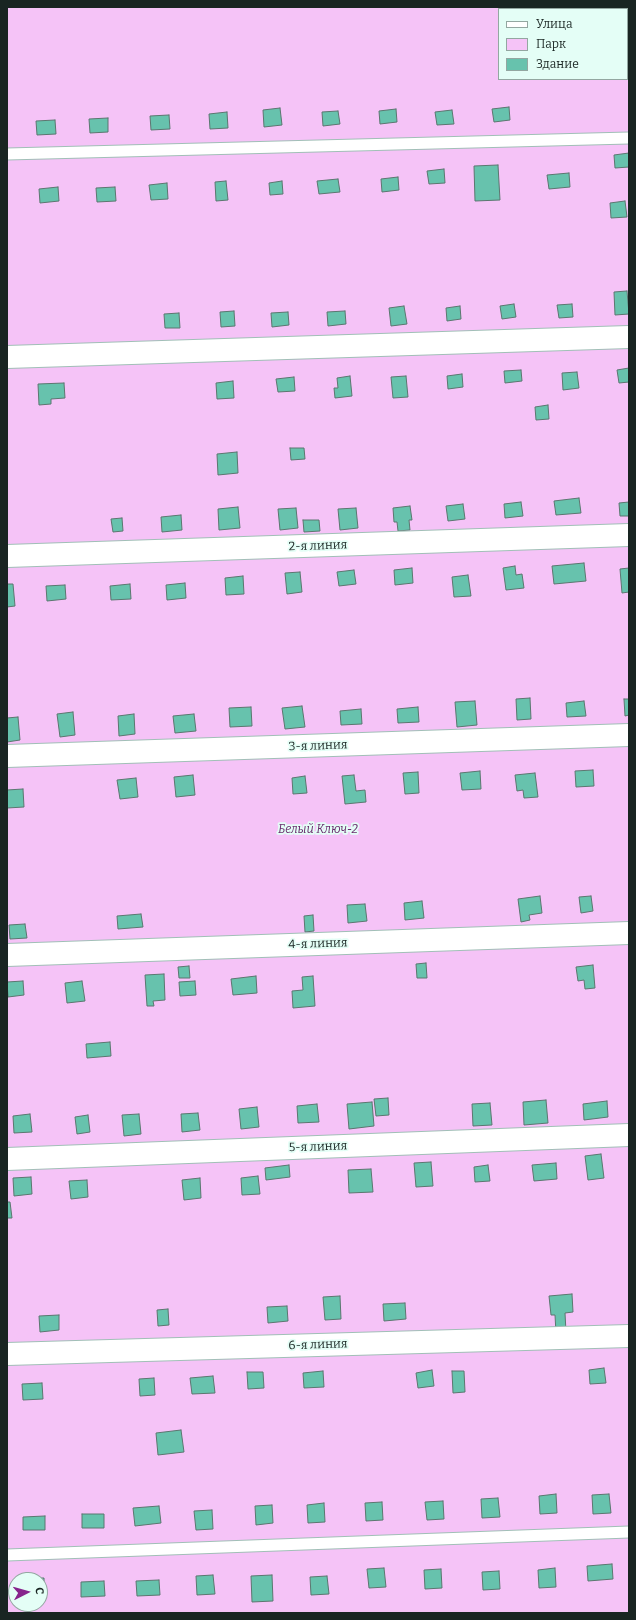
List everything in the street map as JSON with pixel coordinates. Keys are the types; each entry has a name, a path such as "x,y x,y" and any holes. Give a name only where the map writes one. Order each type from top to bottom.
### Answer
{"street":[{"path":"7,357 629,337"},
{"name":"2-я линия","path":"7,556 629,535"},
{"name":"3-я линия","path":"7,756 629,736"},
{"name":"4-я линия","path":"7,955 629,933"},
{"name":"5-я линия","path":"7,1159 629,1135"},
{"name":"6-я линия","path":"7,1354 629,1336"}],"lane":[{"path":"7,154 629,138"},
{"path":"7,1555 629,1532"}],"green space":[{"name":"Белый Ключ-2","path":"7,7 629,7 629,1613 7,1613"}],"building":[{"path":"509,107 510,120 494,122 492,109"},
{"path":"280,108 282,125 264,127 263,110"},
{"path":"396,109 397,122 380,124 379,111"},
{"path":"452,110 454,124 437,125 435,112"},
{"path":"338,111 340,124 323,126 322,112"},
{"path":"227,112 228,128 210,129 209,114"},
{"path":"169,115 170,129 151,130 150,116"},
{"path":"108,118 108,132 90,133 89,119"},
{"path":"55,120 56,134 37,135 36,121"},
{"path":"629,153 629,167 615,168 614,155"},
{"path":"498,165 500,200 475,201 474,166"},
{"path":"444,169 445,183 429,184 427,171"},
{"path":"569,173 570,187 549,189 547,175"},
{"path":"398,177 399,190 382,192 381,179"},
{"path":"338,179 340,192 319,194 317,181"},
{"path":"226,181 228,200 216,201 215,182"},
{"path":"282,181 283,194 270,195 269,183"},
{"path":"167,183 168,199 151,200 149,185"},
{"path":"58,187 59,201 40,203 39,189"},
{"path":"115,187 116,201 97,202 96,188"},
{"path":"625,201 627,217 611,218 610,203"},
{"path":"627,291 629,314 615,315 614,292"},
{"path":"514,304 516,317 502,319 500,306"},
{"path":"572,304 573,317 559,318 557,305"},
{"path":"404,306 407,324 391,326 389,308"},
{"path":"460,306 461,319 447,321 446,308"},
{"path":"234,311 235,326 221,327 220,312"},
{"path":"345,311 346,324 328,326 327,312"},
{"path":"288,312 289,325 272,327 271,313"},
{"path":"179,313 180,328 165,328 164,314"},
{"path":"629,368 629,382 619,383 617,370"},
{"path":"521,370 522,381 505,383 504,371"},
{"path":"577,372 579,388 563,390 562,373"},
{"path":"462,374 463,387 448,389 447,376"},
{"path":"350,376 352,396 335,398 334,388 338,388 337,378"},
{"path":"406,376 408,397 393,398 391,377"},
{"path":"294,377 295,391 278,392 276,379"},
{"path":"233,381 234,398 217,399 216,383"},
{"path":"64,383 65,398 51,399 51,404 39,405 38,384"},
{"path":"548,405 549,419 536,420 535,407"},
{"path":"290,448 304,448 305,459 291,460"},
{"path":"237,452 238,473 218,475 217,454"},
{"path":"579,498 581,513 556,515 554,501"},
{"path":"521,502 523,516 505,518 504,504"},
{"path":"629,502 629,516 620,516 619,503"},
{"path":"463,504 465,519 448,521 446,506"},
{"path":"410,506 412,520 409,520 410,530 398,531 397,522 394,522 393,508"},
{"path":"238,507 240,528 219,530 218,509"},
{"path":"296,508 298,528 280,530 278,509"},
{"path":"356,508 358,528 340,530 338,509"},
{"path":"181,515 182,530 162,532 161,517"},
{"path":"122,518 123,531 113,532 111,519"},
{"path":"303,520 319,520 320,531 304,532"},
{"path":"584,563 586,581 554,584 552,566"},
{"path":"515,566 516,575 522,574 524,588 506,590 503,568"},
{"path":"412,568 413,583 395,585 394,570"},
{"path":"629,568 629,592 622,593 620,569"},
{"path":"354,570 356,584 339,586 337,572"},
{"path":"300,572 302,592 287,594 285,573"},
{"path":"468,575 471,596 454,597 452,577"},
{"path":"243,576 244,594 226,595 225,578"},
{"path":"185,583 186,598 167,600 166,585"},
{"path":"7,584 13,584 15,606 7,607"},
{"path":"130,584 131,599 111,600 110,586"},
{"path":"65,585 66,599 47,601 46,586"},
{"path":"530,698 531,719 517,720 516,699"},
{"path":"624,699 629,699 629,715 625,716"},
{"path":"475,701 477,725 457,727 455,702"},
{"path":"584,701 586,716 567,717 566,703"},
{"path":"302,706 305,727 285,729 282,708"},
{"path":"251,707 252,726 230,727 229,708"},
{"path":"418,707 419,722 398,723 397,709"},
{"path":"361,709 362,724 341,725 340,711"},
{"path":"73,712 75,735 60,737 57,714"},
{"path":"134,714 135,734 119,736 118,716"},
{"path":"194,714 196,731 175,733 173,716"},
{"path":"18,717 20,740 7,742 7,718"},
{"path":"593,770 594,786 576,787 575,771"},
{"path":"480,771 481,789 462,790 460,773"},
{"path":"418,772 419,793 405,794 403,773"},
{"path":"535,773 538,797 524,798 523,790 517,791 515,775"},
{"path":"193,775 195,795 176,797 174,777"},
{"path":"354,775 356,791 365,790 366,802 345,804 342,776"},
{"path":"305,776 307,793 293,794 292,778"},
{"path":"136,778 138,797 120,799 117,780"},
{"path":"23,789 24,807 7,808 7,790"},
{"path":"540,896 542,913 529,915 530,920 521,922 518,899"},
{"path":"591,896 593,911 581,913 579,897"},
{"path":"422,901 424,918 405,920 404,903"},
{"path":"365,904 367,921 348,923 347,905"},
{"path":"141,914 143,927 118,929 117,916"},
{"path":"313,915 314,931 305,932 304,916"},
{"path":"25,924 27,938 10,939 9,925"},
{"path":"426,963 427,978 417,978 416,964"},
{"path":"593,965 595,988 585,989 584,980 578,981 576,967"},
{"path":"189,966 190,978 179,978 178,967"},
{"path":"164,974 165,1000 153,1001 154,1006 147,1006 145,975"},
{"path":"256,976 257,993 233,995 231,979"},
{"path":"313,976 315,1006 293,1008 292,991 303,990 302,977"},
{"path":"23,981 24,995 8,997 7,982"},
{"path":"82,981 85,1001 67,1003 65,983"},
{"path":"195,981 196,995 180,996 179,982"},
{"path":"110,1042 111,1056 87,1058 86,1044"},
{"path":"388,1098 389,1115 376,1116 374,1099"},
{"path":"546,1100 548,1123 524,1125 523,1102"},
{"path":"607,1101 608,1117 584,1120 583,1104"},
{"path":"372,1102 374,1126 349,1129 347,1104"},
{"path":"490,1103 492,1125 473,1126 472,1104"},
{"path":"317,1104 319,1122 298,1123 297,1106"},
{"path":"257,1107 259,1127 241,1129 239,1109"},
{"path":"198,1113 200,1130 182,1132 181,1114"},
{"path":"30,1114 32,1132 14,1133 13,1116"},
{"path":"139,1114 141,1134 124,1136 122,1115"},
{"path":"88,1115 90,1132 77,1134 75,1117"},
{"path":"601,1154 604,1178 588,1180 585,1156"},
{"path":"431,1162 433,1186 416,1187 414,1163"},
{"path":"556,1163 557,1179 534,1181 532,1165"},
{"path":"289,1165 290,1177 266,1180 265,1168"},
{"path":"488,1165 490,1181 475,1182 474,1167"},
{"path":"371,1169 373,1192 349,1193 348,1170"},
{"path":"258,1176 260,1194 242,1195 241,1178"},
{"path":"31,1177 32,1194 14,1196 13,1178"},
{"path":"200,1178 201,1198 184,1200 182,1180"},
{"path":"87,1180 88,1197 71,1199 69,1181"},
{"path":"7,1202 10,1202 12,1218 7,1218"},
{"path":"572,1294 573,1312 565,1313 566,1332 556,1333 555,1315 551,1315 549,1296"},
{"path":"340,1296 341,1319 325,1320 323,1297"},
{"path":"405,1303 406,1319 384,1321 383,1304"},
{"path":"287,1306 288,1321 268,1323 267,1307"},
{"path":"168,1309 169,1325 158,1326 157,1310"},
{"path":"59,1315 59,1330 40,1332 39,1316"},
{"path":"604,1368 606,1383 590,1384 589,1370"},
{"path":"432,1370 434,1386 418,1388 416,1373"},
{"path":"323,1371 324,1387 304,1388 303,1373"},
{"path":"452,1371 464,1371 465,1392 453,1393"},
{"path":"247,1372 263,1372 264,1388 248,1389"},
{"path":"213,1376 215,1393 192,1394 190,1378"},
{"path":"154,1378 155,1395 140,1396 139,1379"},
{"path":"42,1383 43,1399 23,1400 22,1384"},
{"path":"181,1430 184,1452 158,1455 156,1433"},
{"path":"556,1494 557,1513 540,1514 539,1496"},
{"path":"609,1494 611,1513 593,1514 592,1495"},
{"path":"498,1498 500,1517 482,1518 481,1499"},
{"path":"443,1501 444,1519 427,1520 425,1502"},
{"path":"382,1502 383,1520 366,1521 365,1503"},
{"path":"324,1503 325,1522 308,1523 307,1505"},
{"path":"272,1505 273,1523 256,1525 255,1506"},
{"path":"159,1506 161,1523 135,1526 133,1508"},
{"path":"212,1510 213,1529 196,1530 194,1511"},
{"path":"82,1514 104,1514 104,1528 82,1528"},
{"path":"45,1516 45,1530 23,1530 23,1517"},
{"path":"612,1564 613,1579 588,1581 587,1566"},
{"path":"384,1568 386,1587 369,1588 367,1569"},
{"path":"555,1568 556,1587 539,1588 538,1570"},
{"path":"441,1569 442,1588 425,1589 424,1570"},
{"path":"499,1571 500,1589 483,1590 482,1572"},
{"path":"213,1575 215,1594 197,1595 196,1576"},
{"path":"272,1575 273,1601 252,1602 251,1576"},
{"path":"327,1576 329,1594 311,1595 310,1577"},
{"path":"159,1580 160,1595 137,1596 136,1581"},
{"path":"104,1581 105,1596 81,1597 81,1582"}]}
